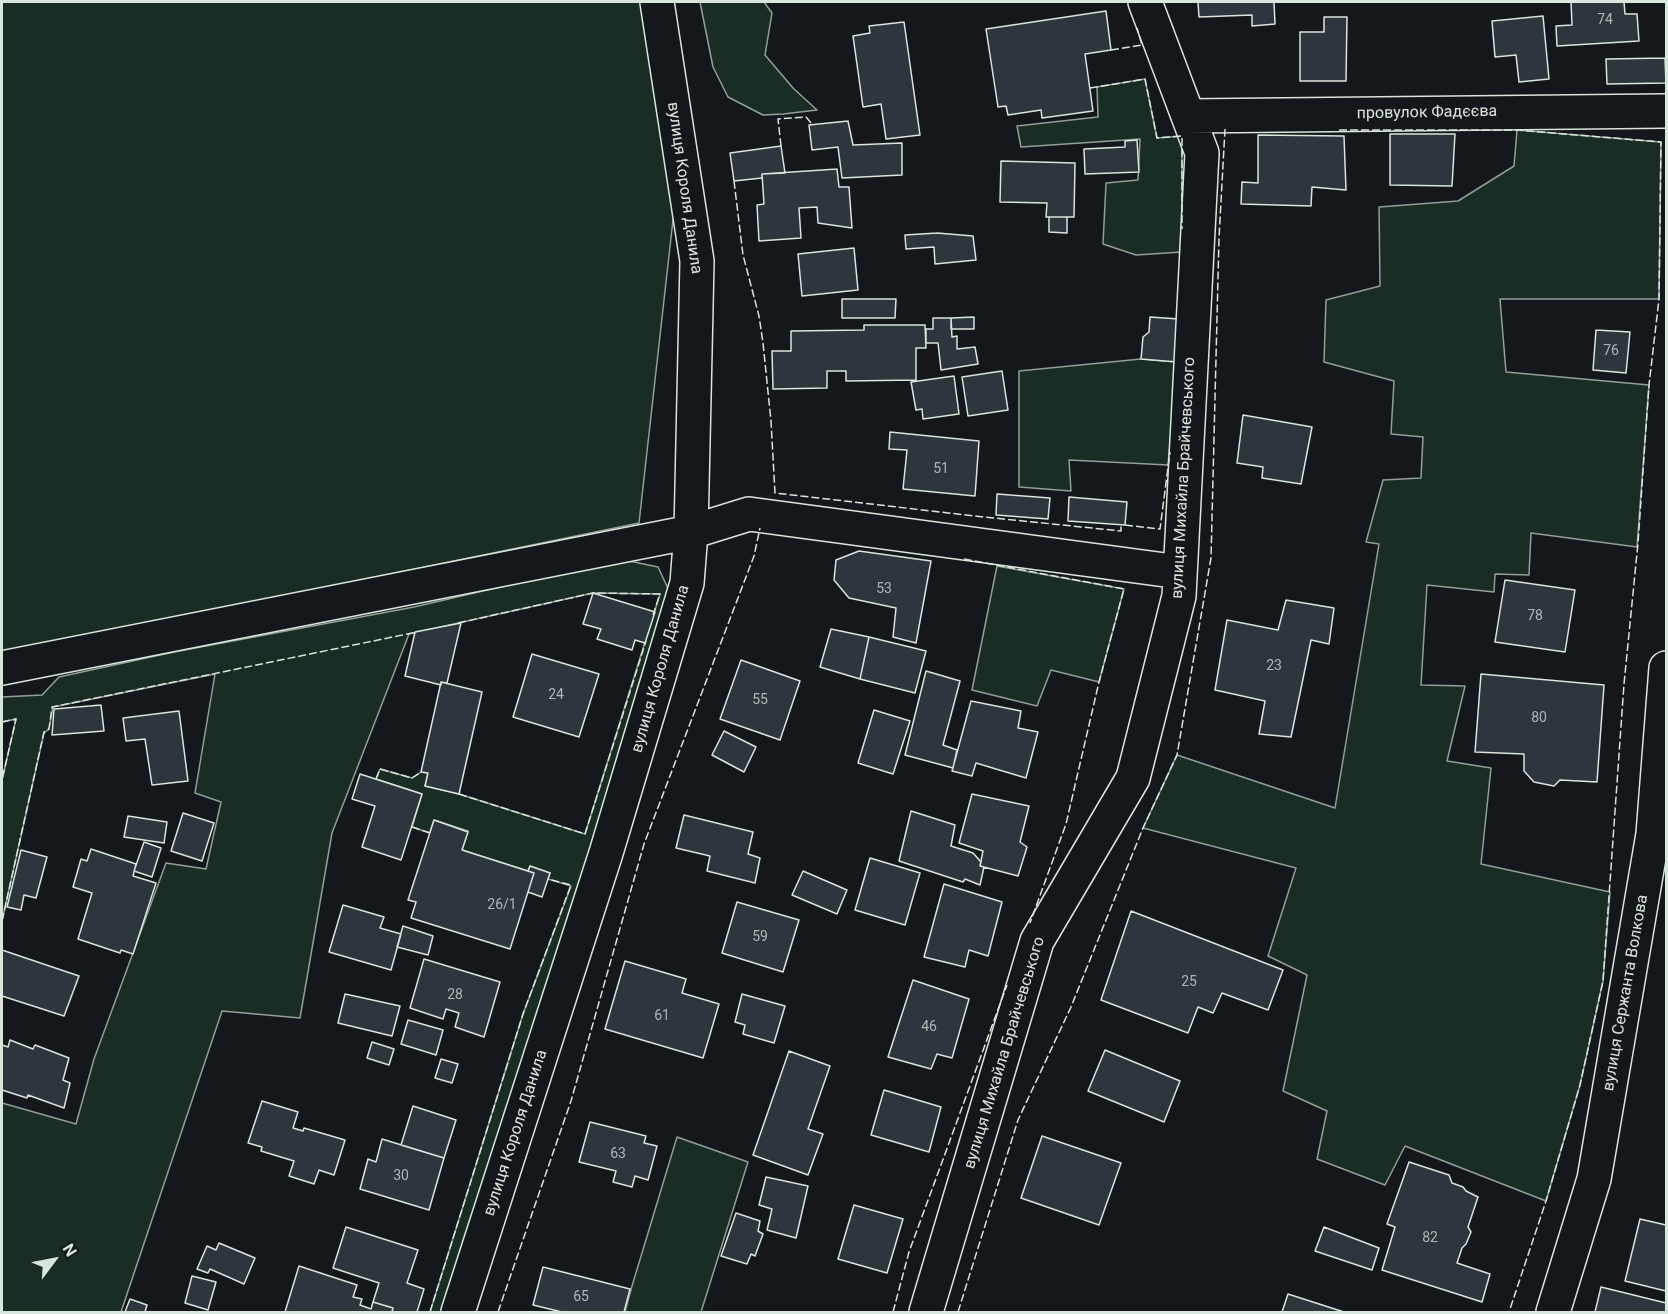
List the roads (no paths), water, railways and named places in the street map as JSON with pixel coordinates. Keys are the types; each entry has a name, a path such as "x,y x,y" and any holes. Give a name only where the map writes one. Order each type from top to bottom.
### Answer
{"street":[{"name":"вулиця Короля Данила","path":"458,1312 606,853 687,583 691,532 697,261 657,2"},
{"name":"вулиця Михайла Брайчевського","path":"926,1312 1037,941 1133,778 1179,596 1202,153 1145,2"},
{"name":"провулок Фадєєва","path":"1188,116 1666,111"},
{"path":"2,668 691,532 749,514 1180,572"},
{"name":"вулиця Сержанта Волкова","path":"1553,1312 1594,1179 1653,834 1666,668"}]}
